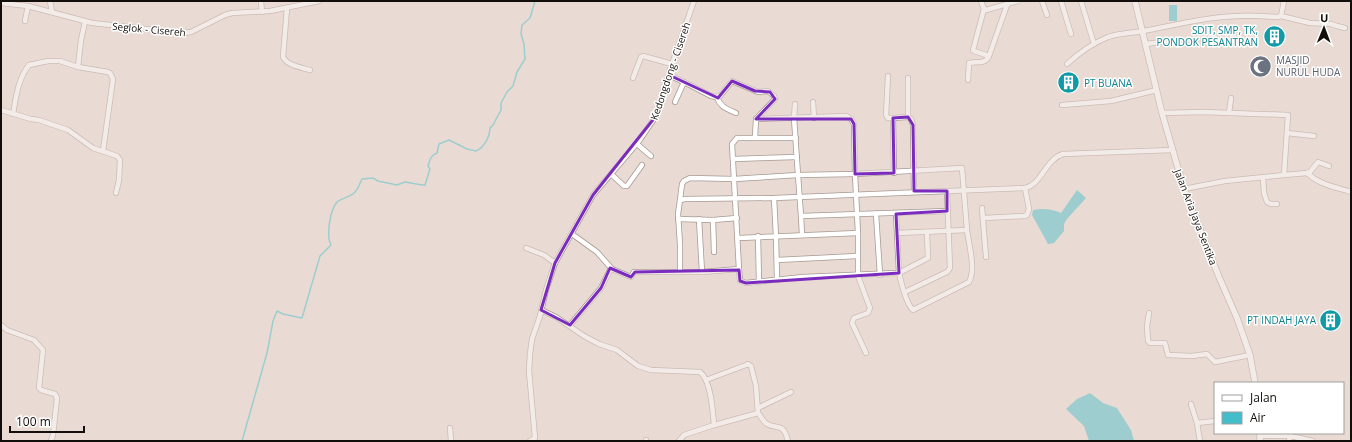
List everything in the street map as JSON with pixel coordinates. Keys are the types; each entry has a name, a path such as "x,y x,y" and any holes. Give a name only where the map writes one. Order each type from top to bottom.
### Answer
{"street":[{"path":"50,1 52,12"},
{"path":"261,1 262,12"},
{"name":"Seglok - Cisereh","path":"1,3 26,4 84,22 184,34 232,13 262,12 319,1"},
{"name":"Kedongdong - Cisereh","path":"530,441 535,438 529,372 532,339 555,263 593,195 637,144 656,116 694,1"},
{"path":"981,1 984,9 973,50 989,56"},
{"path":"984,9 990,9 1018,1"},
{"path":"1042,1 1047,16"},
{"path":"1061,1 1071,34"},
{"path":"1081,1 1094,44"},
{"name":"Jalan Aria Jaya Sentika","path":"1136,1 1162,113 1184,189 1237,318 1250,355 1255,382"},
{"path":"1281,16 1284,1"},
{"path":"25,21 26,4"},
{"path":"968,80 969,63 984,62 989,56 1007,5"},
{"path":"287,8 283,57 290,64 310,70"},
{"path":"1067,64 1094,44 1118,34 1143,31 1176,24 1237,16 1281,16 1310,23 1331,24 1345,28"},
{"path":"78,67 84,22"},
{"path":"1146,44 1177,40"},
{"path":"633,78 642,56 672,64"},
{"path":"13,114 23,72 29,65 48,61 60,61 78,67 108,72 113,79 103,151"},
{"path":"670,75 711,96 720,96 732,81 758,92 770,92 775,99 756,119 755,138"},
{"path":"888,76 886,115 888,118 911,119 913,125 914,192"},
{"path":"908,78 908,118"},
{"path":"675,102 684,82"},
{"path":"1062,105 1111,101 1157,90"},
{"path":"717,97 719,104 736,113"},
{"path":"1230,113 1231,98"},
{"path":"813,102 814,118"},
{"path":"795,104 794,118 802,235"},
{"path":"1,110 31,120 39,120 68,130 92,148 117,156 120,160 119,180 116,193"},
{"path":"1162,113 1288,115 1284,174"},
{"path":"756,119 846,116 851,119 854,124 854,174 858,233 858,276 870,308 868,313 854,318 852,323 866,353"},
{"path":"892,118 894,173"},
{"path":"1287,133 1314,136"},
{"path":"796,138 737,138 732,144 741,282 759,282 803,277 858,276 899,273 928,258 927,232"},
{"path":"637,144 651,156"},
{"path":"680,200 774,198 1025,188 1030,187 1035,183 1058,155 1172,150"},
{"path":"733,159 797,157"},
{"path":"1184,189 1224,181 1263,178 1284,174 1307,173 1310,172 1318,162 1329,166"},
{"path":"611,174 624,186 627,186 642,165"},
{"path":"680,272 678,220 679,203 682,184 690,178 734,179 798,175 894,173 962,168 972,270 969,282 914,310 911,309 899,273 896,214"},
{"path":"1307,173 1314,179 1327,186 1351,192"},
{"path":"1263,178 1264,193 1267,202 1277,204"},
{"path":"984,218 1027,215 1029,209 1025,188"},
{"path":"905,292 949,270 947,191"},
{"path":"774,198 777,280"},
{"path":"982,208 986,257"},
{"path":"801,216 896,214 947,211"},
{"path":"876,214 880,275"},
{"path":"678,220 737,218"},
{"path":"699,219 702,272"},
{"path":"713,220 714,252"},
{"path":"897,233 968,230"},
{"path":"738,238 858,233"},
{"path":"572,234 597,252 612,269 631,278 634,272 702,272 740,269"},
{"path":"758,236 759,282"},
{"path":"526,248 544,255 553,260 555,263"},
{"path":"777,260 857,256"},
{"path":"570,325 601,288 610,270 612,269"},
{"path":"542,310 570,325 584,336 599,344 617,350 638,366 650,370 700,372 704,375 711,397 714,425"},
{"path":"1150,313 1147,326 1148,341 1150,343 1165,343 1168,355 1192,356 1207,354 1215,362 1250,355"},
{"path":"1,325 6,330 34,340 43,350 39,388 55,394 57,398 51,441"},
{"path":"706,380 748,364 751,366 754,374 758,410 767,424 780,427 784,430 788,441"},
{"path":"679,441 684,435 758,410 791,392"},
{"path":"1191,404 1197,423 1200,441"},
{"path":"1197,423 1214,422"},
{"path":"450,428 451,441"},
{"path":"1260,437 1313,441"}],"highlighted area":[{"path":"669,75 718,98 732,81 755,91 770,92 775,99 756,119 851,119 854,124 855,174 894,173 893,118 908,117 913,125 914,191 947,191 947,211 896,214 899,273 746,283 740,281 739,270 635,272 631,277 610,268 601,288 570,325 541,310 555,263 593,195 656,116"}],"water":[{"path":"1169,5 1177,5 1177,21 1169,21"},
{"path":"1077,190 1086,198 1067,219 1064,224 1064,231 1054,243 1048,244 1032,215 1033,210 1047,209 1061,213"},
{"path":"1090,393 1103,403 1117,408 1131,430 1134,441 1089,441 1084,426 1066,409 1077,399"}],"waterway":[{"path":"242,441 267,353 273,321 277,311 283,314 302,318 320,256 331,245 329,230 332,211 337,202 354,193 362,179 373,178 378,181 397,185 405,182 425,185 430,169 428,166 431,158 437,153 439,144 449,140 467,149 476,151 484,145 488,138 490,128 501,110 501,103 507,92 513,86 517,72 525,59 524,44 521,34 522,25 530,18 535,1"}],"place":[{"name":"SDIT, SMP, TK, PONDOK PESANTRAN","path":"1274,36"},
{"name":"MASJID NURUL HUDA","path":"1260,66"},
{"name":"PT BUANA","path":"1068,83"},
{"name":"PT INDAH JAYA","path":"1331,320"}]}
